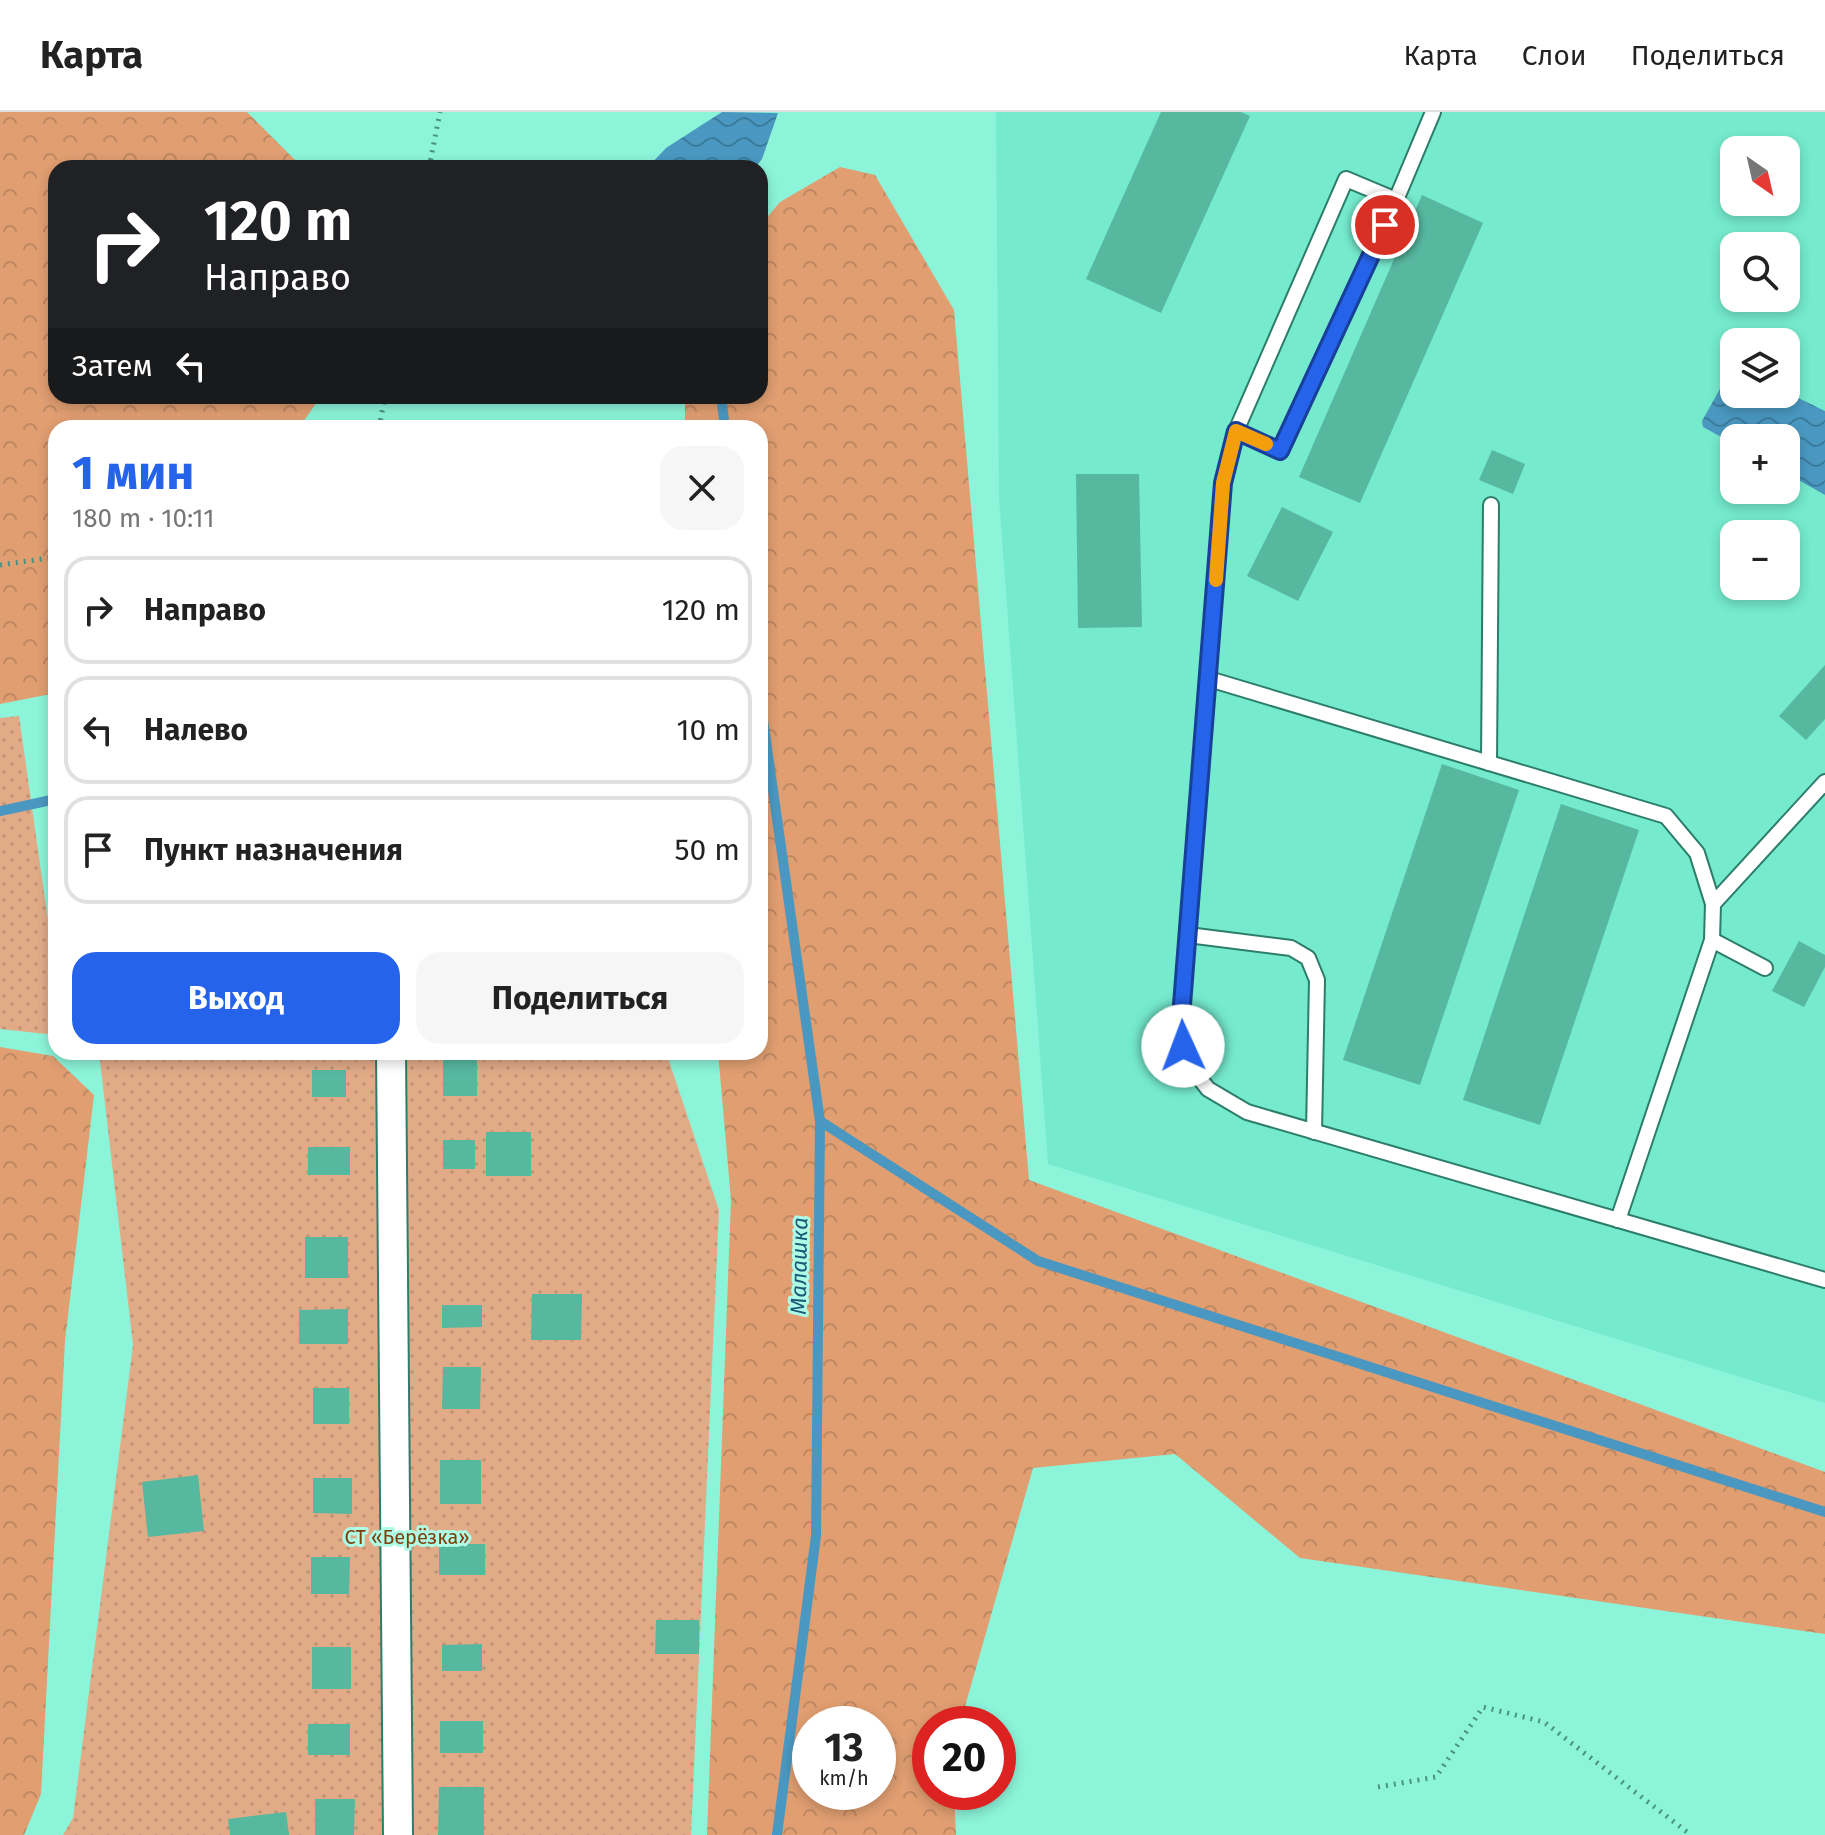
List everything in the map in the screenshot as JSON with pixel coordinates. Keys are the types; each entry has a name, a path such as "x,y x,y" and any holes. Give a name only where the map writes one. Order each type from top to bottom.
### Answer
{"street":[{"path":"391,1060 398,1835"}],"lane":[{"path":"1236,431 1280,451 1396,200 1433,112"},
{"path":"1396,200 1346,179 1236,431 1223,483 1180,1030 1187,1062 1208,1089 1247,1112 1825,1280"},
{"path":"1489,763 1491,505"},
{"path":"1209,679 1666,816 1697,853 1713,904 1712,940 1618,1220"},
{"path":"1713,904 1825,782"},
{"path":"1188,935 1291,948 1308,958 1317,980 1314,1132"},
{"path":"1712,940 1765,968"}],"path":[{"path":"431,160 440,112"},
{"path":"0,565 48,558"},
{"path":"1378,1787 1436,1777 1483,1707 1544,1722 1691,1835"}],"shaded area":[{"path":"996,112 1825,112 1825,1403 1048,1164 999,497"}],"green space":[{"path":"0,112 247,112 295,160 48,160 48,404 316,404 304,420 48,420 48,695 0,704"},
{"path":"840,167 875,175 954,310 1029,1180 1825,1472 1825,1634 1300,1558 1175,1454 1033,1468 965,1706 912,1706 912,1810 955,1810 956,1835 707,1835 731,1200 719,1060 768,1060 768,420 685,420 685,404 768,404 768,216 780,202"},
{"path":"19,716 48,921 48,1034 0,1029 0,718"},
{"path":"0,1047 48,1055 48,1060 57,1060 94,1095 65,1341 41,1794 24,1835 0,1835"},
{"name":"СТ «Берёзка»","path":"100,1060 669,1060 719,1210 691,1835 63,1835 73,1818 133,1345"}],"water":[{"path":"722,112 778,113 761,160 655,160 666,148"},
{"path":"1720,389 1720,408 1800,408 1800,399 1825,411 1825,495 1800,481 1800,424 1720,424 1720,436 1703,427 1702,421"}],"building":[{"path":"1161,112 1241,112 1250,116 1161,313 1086,279"},
{"path":"1422,195 1483,223 1360,503 1299,477"},
{"path":"1492,450 1525,464 1513,494 1479,480"},
{"path":"1076,474 1139,474 1142,627 1078,628"},
{"path":"1282,507 1333,532 1298,601 1247,576"},
{"path":"1825,665 1825,719 1806,740 1779,716"},
{"path":"1442,764 1519,790 1420,1085 1343,1060"},
{"path":"1561,804 1639,830 1540,1125 1463,1100"},
{"path":"1799,941 1825,955 1825,967 1804,1007 1772,991"},
{"path":"443,1060 477,1060 477,1096 443,1096"},
{"path":"312,1070 346,1070 346,1097 312,1097"},
{"path":"486,1132 531,1132 531,1176 486,1176"},
{"path":"443,1140 475,1140 475,1169 443,1169"},
{"path":"308,1147 350,1147 350,1175 308,1175"},
{"path":"305,1237 348,1237 348,1278 305,1278"},
{"path":"532,1294 582,1294 581,1340 531,1340"},
{"path":"442,1305 482,1305 482,1327 442,1328"},
{"path":"348,1309 348,1344 299,1344 299,1310"},
{"path":"443,1367 481,1367 480,1409 442,1409"},
{"path":"313,1388 349,1388 349,1424 313,1424"},
{"path":"440,1460 481,1460 481,1504 440,1504"},
{"path":"198,1475 204,1531 148,1537 142,1482"},
{"path":"313,1478 352,1478 352,1514 313,1513"},
{"path":"439,1544 485,1544 485,1575 439,1575"},
{"path":"311,1557 350,1557 349,1594 311,1594"},
{"path":"656,1620 699,1620 699,1654 655,1654"},
{"path":"482,1644 482,1671 442,1671 442,1645"},
{"path":"312,1647 351,1647 351,1689 312,1689"},
{"path":"440,1721 483,1721 483,1753 440,1753"},
{"path":"308,1724 350,1724 350,1755 308,1755"},
{"path":"439,1787 484,1787 484,1835 438,1835"},
{"path":"315,1799 355,1799 354,1835 315,1835"},
{"path":"286,1812 289,1835 230,1835 228,1819"}],"waterway":[{"name":"Малашка","path":"722,404 724,420"},
{"name":"Малашка","path":"768,755 820,1121 816,1536 777,1835"},
{"path":"0,811 48,801"},
{"path":"820,1121 1038,1261 1825,1512"}],"slow traffic":[{"path":"1216,580 1223,483 1236,431 1266,444"}],"route":[{"path":"1183,1046 1180,1030 1223,483 1236,431 1280,451 1385,225"}]}
